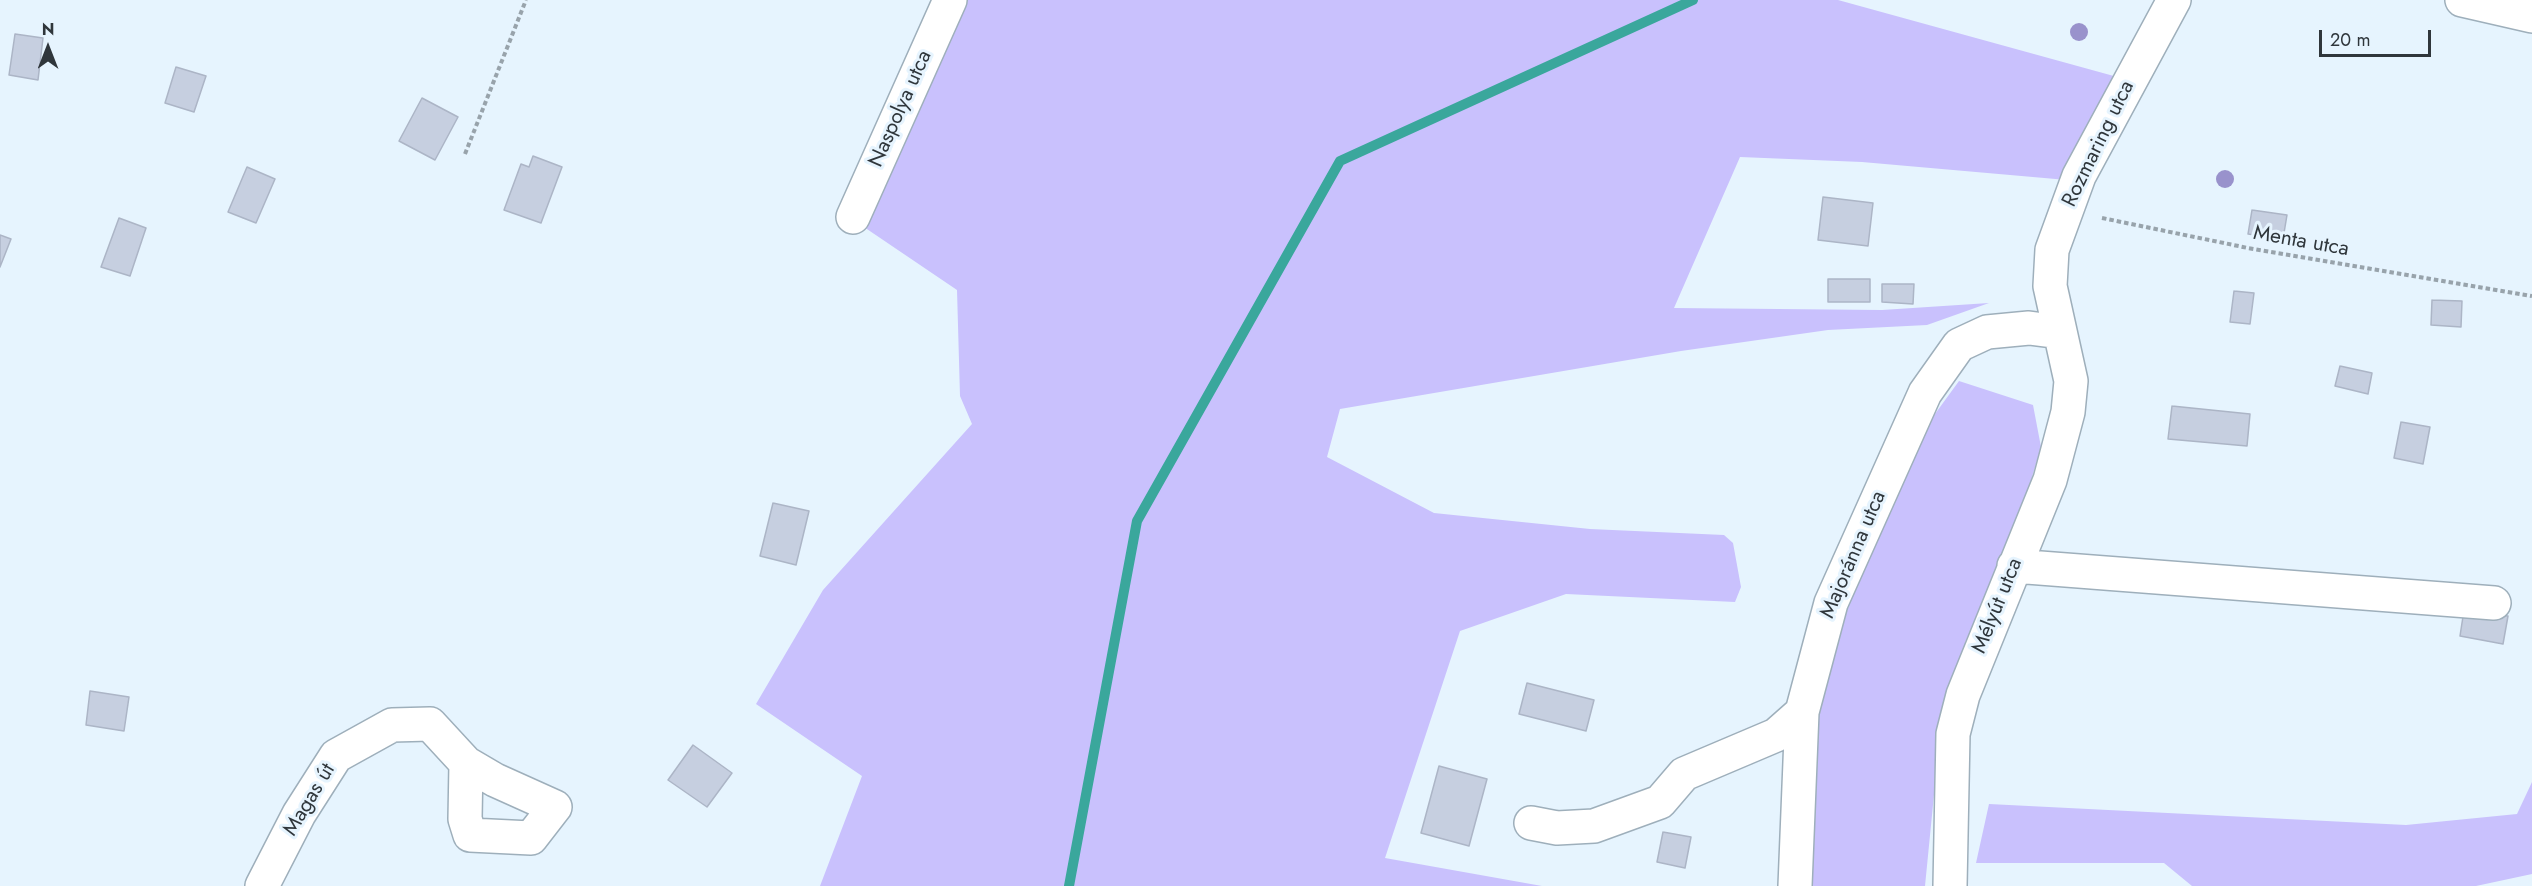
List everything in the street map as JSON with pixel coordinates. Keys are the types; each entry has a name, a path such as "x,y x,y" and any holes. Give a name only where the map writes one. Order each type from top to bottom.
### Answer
{"street":[{"name":"Naspolya utca","path":"853,217 950,0"},
{"name":"Rozmaring utca","path":"2060,332 2050,286 2052,250 2079,176 2174,0"},
{"path":"2462,0 2532,16"},
{"name":"Majoránna utca","path":"1795,886 1802,712 1831,603 1925,393 1959,345 1986,332 2029,328 2060,332"},
{"name":"Mélyút utca","path":"1950,886 1953,734 1963,695 2050,480 2068,412 2071,381 2060,332"},
{"path":"2014,566 2494,603"},
{"path":"1532,823 1557,828 1594,826 1660,802 1684,774 1776,735 1802,712"},
{"name":"Magas út","path":"262,886 298,814 336,756 392,725 430,724 466,763"}],"path":[{"path":"465,154 526,0"},
{"name":"Menta utca","path":"2066,211 2248,248 2532,296"}],"shaded area":[{"path":"957,0 1838,0 2121,78 2067,180 1862,162 1740,157 1674,308 1882,310 1989,303 1927,325 1828,330 1681,351 1340,409 1327,457 1434,513 1590,529 1724,535 1733,543 1741,587 1735,602 1566,594 1460,631 1385,858 1542,886 820,886 862,776 756,704 823,590 972,424 960,396 957,290 858,223"},
{"path":"1959,381 2033,405 2041,447 2005,568 1966,640 1939,744 1925,886 1802,886 1819,691 1881,514 1908,451"},
{"path":"2532,782 2532,874 2476,886 2192,886 2164,863 1976,863 1989,804 2406,825 2517,814"}],"building":[{"path":"15,34 43,38 38,80 9,75"},
{"path":"176,67 206,76 194,112 165,103"},
{"path":"422,98 458,117 435,160 399,141"},
{"path":"533,156 562,167 541,223 504,210 521,164 529,167"},
{"path":"247,167 275,179 256,223 228,212"},
{"path":"1823,197 1873,203 1868,246 1818,240"},
{"path":"2252,210 2287,215 2283,239 2248,234"},
{"path":"119,218 146,228 130,276 101,267"},
{"path":"0,235 11,239 0,267"},
{"path":"1828,279 1870,279 1870,302 1828,302"},
{"path":"1882,284 1914,284 1913,304 1882,302"},
{"path":"2234,291 2254,293 2250,324 2230,322"},
{"path":"2432,300 2462,301 2461,327 2431,325"},
{"path":"2340,366 2372,373 2368,394 2335,386"},
{"path":"2172,406 2250,414 2247,446 2168,439"},
{"path":"2401,422 2430,427 2423,464 2394,458"},
{"path":"773,503 809,511 796,565 760,556"},
{"path":"2464,610 2508,616 2503,644 2460,636"},
{"path":"1527,683 1594,700 1586,731 1519,714"},
{"path":"90,691 129,697 124,731 86,725"},
{"path":"693,745 732,773 707,807 668,780"},
{"path":"1439,766 1487,779 1469,846 1421,833"},
{"path":"1663,832 1691,837 1685,868 1657,862"}],"waterway":[{"path":"1069,886 1137,521 1340,161 1693,0"}]}
